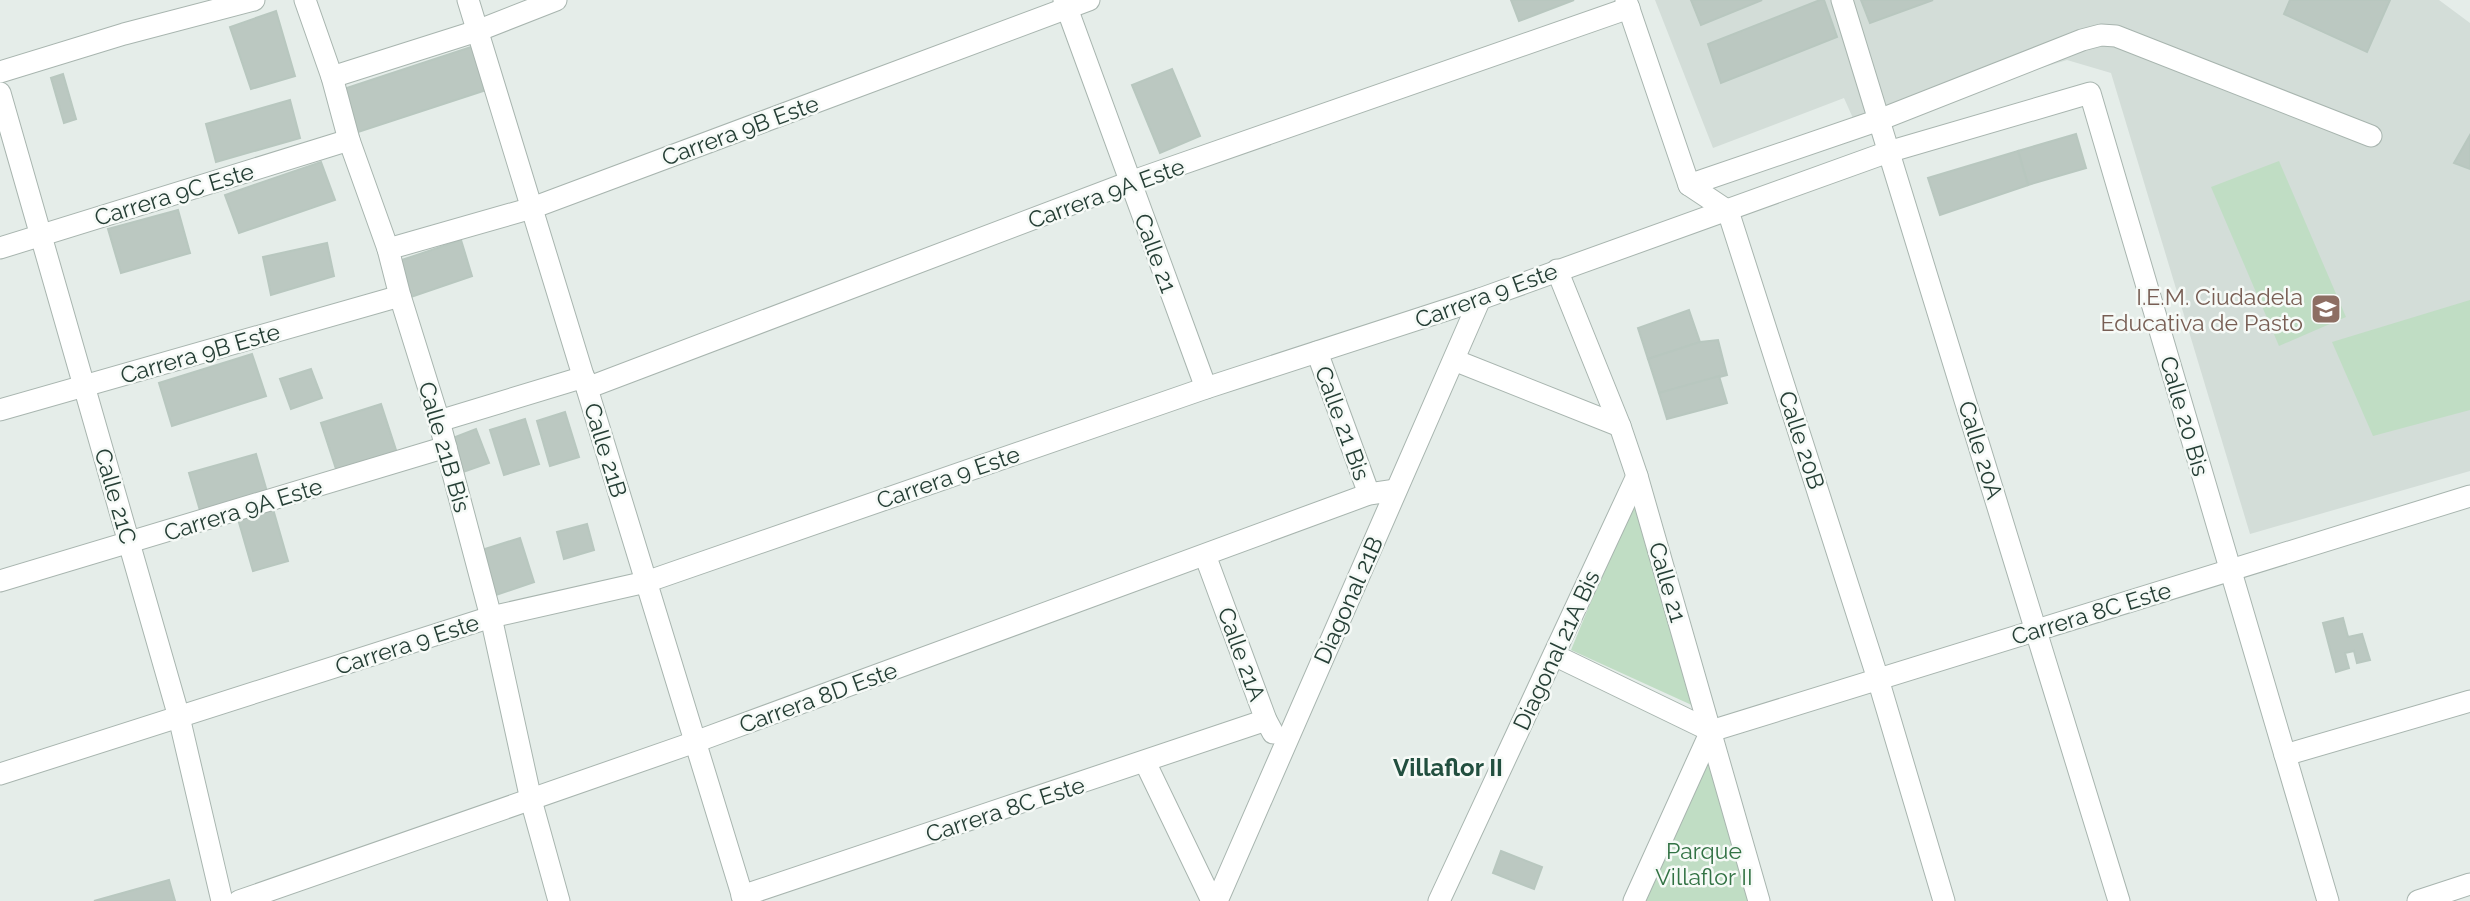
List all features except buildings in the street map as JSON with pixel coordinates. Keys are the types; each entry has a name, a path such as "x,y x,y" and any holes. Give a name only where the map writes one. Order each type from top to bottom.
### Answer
{"street":[{"path":"0,72 124,34 254,0"},
{"name":"Calle 21B Bis","path":"305,0 332,77 349,140 388,249 439,421 491,617 531,800 559,901"},
{"name":"Calle 21B","path":"468,0 743,898"},
{"path":"332,77 477,31 556,0"},
{"name":"Carrera 9B Este","path":"388,249 532,208 1065,4 1088,0"},
{"name":"Calle 20A","path":"1842,0 2119,901"},
{"name":"Calle 21","path":"1065,4 1206,388"},
{"path":"1627,4 1689,185 1728,211"},
{"name":"Carrera 9A Este","path":"439,421 586,382 1627,4"},
{"path":"1689,185 1879,120 2082,40 2101,35 2116,36 2371,136"},
{"name":"Calle 21C","path":"0,93 179,717 222,901"},
{"name":"Calle 20 Bis","path":"1888,152 2090,93 2328,901"},
{"name":"Carrera 9C Este","path":"0,248 349,140"},
{"name":"Carrera 9 Este","path":"0,774 491,617 646,582 1206,388 1480,299 1888,152"},
{"name":"Calle 20B","path":"1728,211 1878,679 1944,901"},
{"name":"Calle 21","path":"1557,270 1620,426 1637,476 1759,901"},
{"name":"Carrera 9B Este","path":"0,410 400,296"},
{"name":"Diagonal 21B","path":"1215,901 1480,299"},
{"name":"Calle 21 Bis","path":"1318,352 1369,494"},
{"path":"1454,359 1620,426"},
{"name":"Carrera 9A Este","path":"0,580 130,544 446,447"},
{"name":"Diagonal 21A Bis","path":"1439,901 1637,476"},
{"name":"Carrera 8D Este","path":"239,901 695,742 1369,494 1396,490"},
{"name":"Carrera 8C Este","path":"1711,731 2470,496"},
{"name":"Calle 21A","path":"1205,555 1266,720 1283,751"},
{"path":"1554,655 1711,731 1634,901"},
{"path":"2286,755 2470,701"},
{"name":"Carrera 8C Este","path":"743,898 1266,720"},
{"path":"1145,762 1215,901"},
{"path":"2418,901 2470,884"}],"shaded area":[{"name":"I.E.M. Ciudadela Educativa de Pasto","path":"1655,0 2439,0 2470,23 2470,471 2250,534 2111,73 2067,60 1856,125 1844,98 1713,148"}],"green space":[{"path":"2279,161 2346,317 2279,346 2211,187"},
{"path":"2470,300 2470,410 2373,436 2332,342"},
{"path":"1637,490 1696,707 1571,650"},
{"name":"Parque Villaflor II","path":"1709,755 1754,901 1646,901"}],"place":[{"name":"I.E.M. Ciudadela Educativa de Pasto","path":"2326,309"}],"district":[{"name":"Villaflor II","path":"1448,767"}]}
